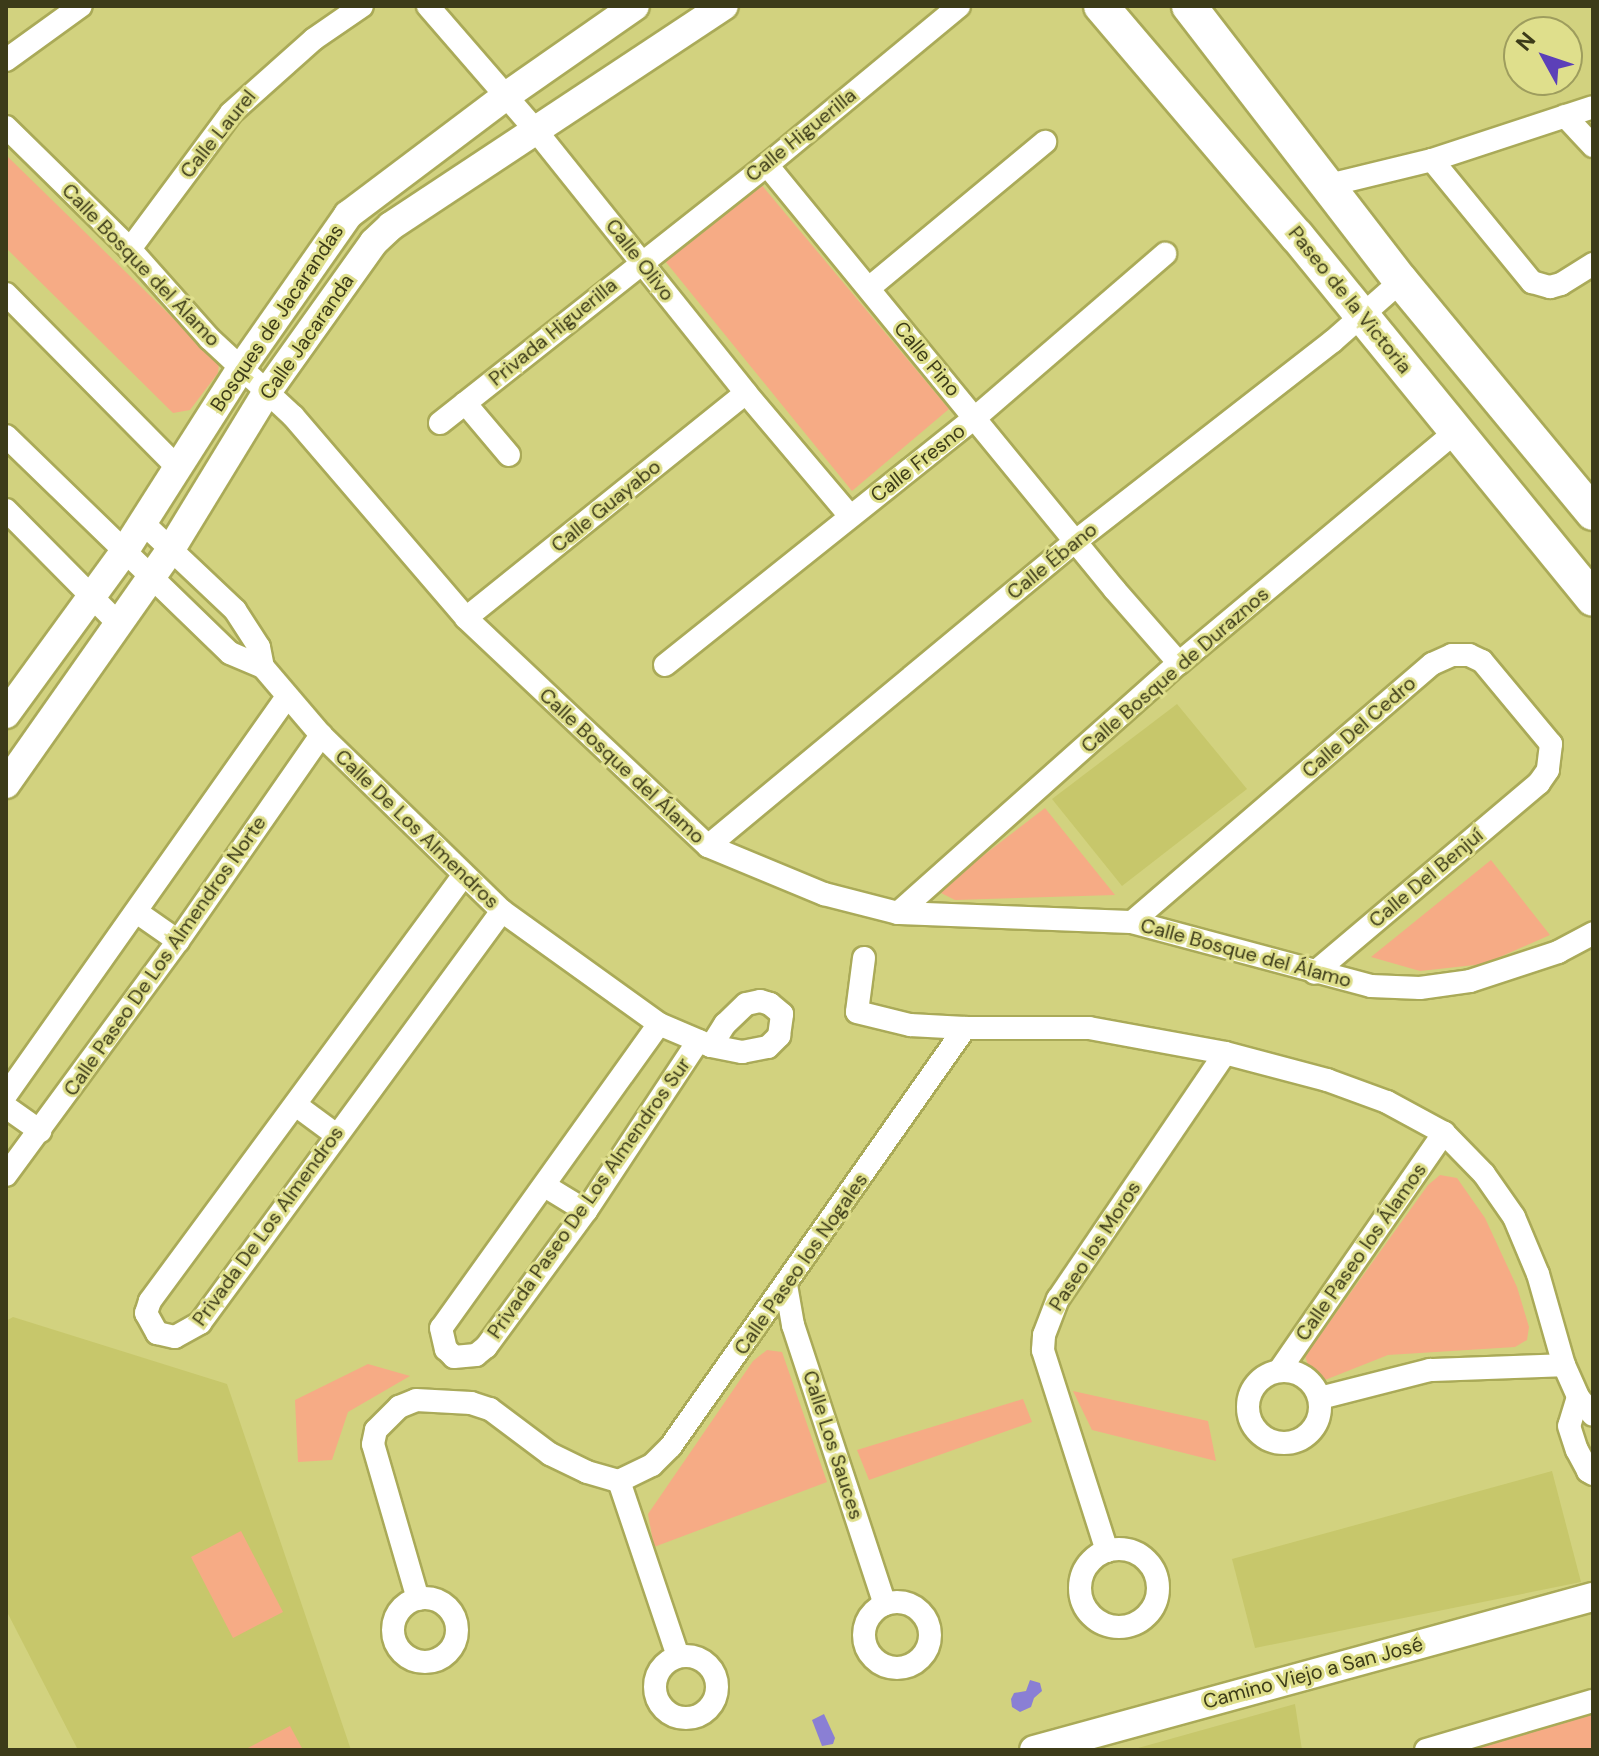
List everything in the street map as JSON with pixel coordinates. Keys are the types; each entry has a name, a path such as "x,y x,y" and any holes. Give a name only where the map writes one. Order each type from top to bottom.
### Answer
{"main road":[{"name":"Paseo de la Victoria","path":"1101,6 1238,164 1593,599"},
{"path":"1189,6 1325,186 1593,513"},
{"path":"1238,164 1282,130"}],"street":[{"path":"6,60 81,6"},
{"name":"Calle Laurel","path":"130,249 231,113 314,39 362,6"},
{"name":"Calle Olivo","path":"428,6 537,132 746,393 850,516"},
{"name":"Bosques de Jacarandas","path":"6,713 124,552 241,368 348,215 506,96 635,6"},
{"name":"Calle Jacaranda","path":"6,784 171,549 267,392 359,262 383,234 537,132 692,15 724,6"},
{"name":"Calle Higuerilla","path":"641,261 767,165 959,6"},
{"path":"1325,186 1432,160 1593,107"},
{"path":"1565,116 1593,146"},
{"name":"Calle Bosque del Álamo","path":"6,127 130,249 241,368 293,416 466,618 708,846 824,894 898,913 1132,922 1371,986 1420,988 1470,981 1558,952 1593,933"},
{"path":"869,288 1045,142"},
{"path":"1432,160 1532,282 1550,287 1561,284 1593,264"},
{"name":"Calle Pino","path":"767,165 1179,663"},
{"name":"Calle Fresno","path":"665,665 976,417 1165,254"},
{"name":"Privada Higuerilla","path":"440,423 641,261"},
{"name":"Calle Ébano","path":"708,846 1076,541 1401,281"},
{"path":"6,294 178,468"},
{"name":"Calle Guayabo","path":"466,618 746,393"},
{"path":"465,403 509,455"},
{"name":"Calle Bosque de Duraznos","path":"898,913 1179,663 1456,431"},
{"name":"Calle De Los Almendros","path":"6,436 230,653 263,667"},
{"path":"6,510 118,623"},
{"name":"Calle De Los Almendros","path":"143,523 235,610 259,647 263,667 321,735 463,876 502,911 659,1024 705,1044"},
{"name":"Calle Del Cedro","path":"1132,922 1432,664 1452,655 1469,655 1482,661 1551,744 1548,770 1539,783"},
{"path":"6,1095 138,913 287,697"},
{"name":"Calle Paseo De Los Almendros Norte","path":"6,1175 178,941 321,735"},
{"name":"Calle Del Benjuí","path":"1314,973 1539,783"},
{"name":"Privada De Los Almendros","path":"463,876 297,1106 150,1301 146,1313 157,1333 175,1337 200,1323 335,1134 502,911"},
{"path":"138,913 178,941"},
{"path":"864,958 857,1012 910,1025 1089,1028 1225,1053 1327,1080 1387,1102 1444,1133 1484,1174 1514,1217 1538,1274 1564,1365 1578,1397 1593,1415"},
{"name":"Privada Paseo De Los Almendros Sur","path":"659,1024 441,1328 446,1349 454,1357 476,1355 486,1347 705,1044"},
{"name":"Calle Paseo los Nogales","path":"619,1481 652,1465 671,1446 965,1028"},
{"name":"Paseo los Moros","path":"1107,1551 1043,1350 1044,1335 1058,1299 1225,1053"},
{"path":"297,1106 335,1134"},
{"path":"6,1107 40,1131"},
{"name":"Calle Paseo los Álamos","path":"1279,1371 1444,1133"},
{"path":"545,1186 586,1211"},
{"name":"Calle Los Sauces","path":"786,1285 793,1325 885,1604"},
{"path":"1320,1398 1430,1370 1564,1365"},
{"path":"1279,1371 1300,1374 1320,1398 1317,1423 1300,1440 1275,1443 1264,1438 1255,1429 1248,1406 1257,1383 1279,1371"},
{"path":"1578,1397 1569,1426 1577,1450 1588,1471 1593,1474"},
{"path":"418,1599 373,1444 376,1430 399,1407 416,1400 471,1403 490,1409 550,1454 587,1472 619,1481 678,1656"},
{"name":"Camino Viejo a San José","path":"1034,1750 1593,1597"},
{"path":"1426,1750 1593,1701"}],"shaded area":[{"path":"6,155 219,363 218,373 190,410 173,413 6,248"},
{"path":"760,183 949,409 852,491 665,261"},
{"path":"1177,704 1247,789 1122,886 1052,799"},
{"path":"1045,808 1115,895 955,900 937,891"},
{"path":"1491,860 1550,935 1484,964 1420,971 1371,957"},
{"path":"1440,1175 1457,1178 1485,1218 1517,1287 1529,1327 1527,1340 1515,1347 1388,1355 1325,1380 1310,1371 1305,1356 1428,1185"},
{"path":"13,1317 227,1384 351,1750 78,1750 6,1610 6,1321"},
{"path":"767,1350 782,1352 827,1482 654,1547 648,1514 753,1361"},
{"path":"368,1364 410,1376 348,1412 332,1460 298,1462 295,1400"},
{"path":"1073,1391 1208,1421 1216,1461 1092,1430"},
{"path":"1023,1399 1032,1422 869,1480 857,1450"},
{"path":"1552,1471 1581,1582 1255,1648 1232,1559"},
{"path":"241,1531 283,1612 233,1638 191,1557"},
{"path":"1030,1680 1040,1683 1042,1691 1034,1698 1031,1707 1020,1712 1012,1707 1011,1699 1014,1693 1026,1691"},
{"path":"1295,1704 1302,1750 1131,1750"},
{"path":"1593,1708 1593,1750 1474,1750"},
{"path":"824,1714 835,1738 833,1744 822,1746 812,1720"},
{"path":"290,1726 303,1750 244,1750"}]}
